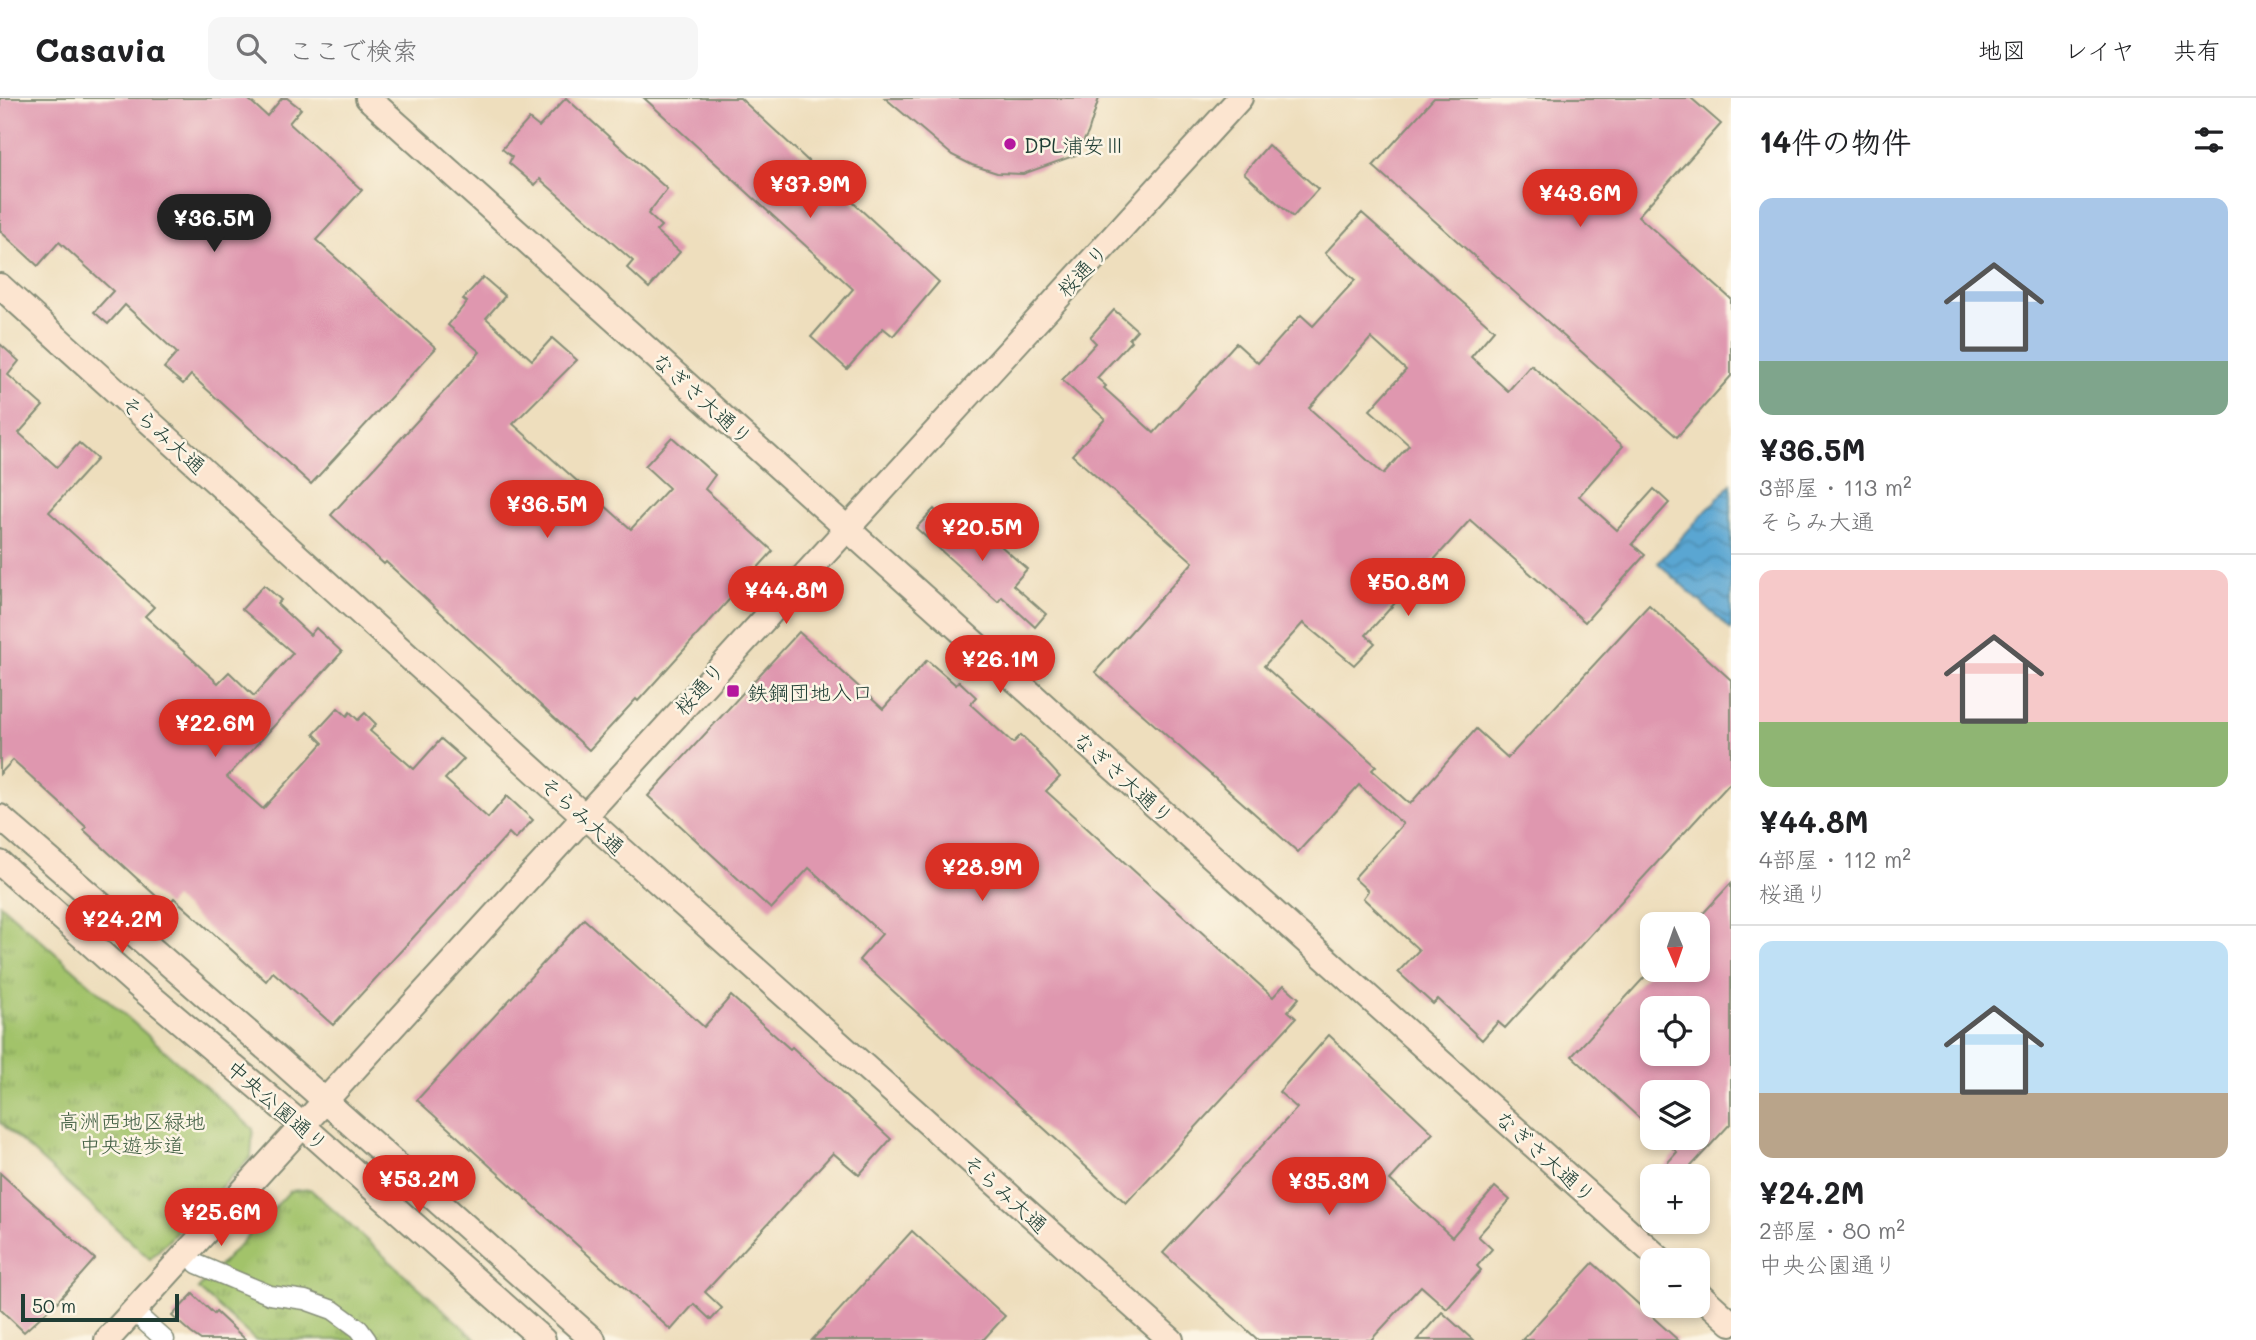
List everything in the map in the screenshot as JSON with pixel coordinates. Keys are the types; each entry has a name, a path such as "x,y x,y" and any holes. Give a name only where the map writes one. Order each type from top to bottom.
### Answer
{"street":[{"name":"なぎさ大通り","path":"368,98 1648,1248"},
{"name":"桜通り","path":"107,1340 583,815 1240,98"},
{"name":"そらみ大通","path":"0,286 583,815 1171,1340"},
{"name":"中央公園通り","path":"0,817 275,1056 593,1340"},
{"name":"中央公園通り","path":"0,863 136,984 302,1125 543,1340"},
{"path":"197,1264 270,1295 305,1300 333,1310 359,1329 367,1340"},
{"path":"1710,1304 1731,1323"},
{"path":"133,1311 164,1340"}],"green space":[{"name":"高洲西地区緑地 中央遊歩道","path":"0,904 253,1129 251,1157 150,1259 0,1122"},
{"path":"310,1189 477,1340 255,1340 198,1289 290,1191"}],"water":[{"path":"1731,484 1731,630 1658,563"}],"building":[{"path":"0,98 247,98 267,116 282,98 287,98 301,109 289,123 362,190 316,240 436,348 311,484 191,375 183,384 164,368 177,353 125,305 108,324 94,312 113,291 59,242 38,266 0,231"},
{"path":"566,98 667,189 648,214 661,226 656,231 680,252 649,288 627,268 633,261 540,179 535,185 509,163 512,157 502,149 529,119 539,127"},
{"path":"644,98 740,98 939,282 893,336 883,328 847,369 811,337 853,289"},
{"name":"DPL浦安Ⅲ","path":"885,98 1099,98 1088,133 1076,155 1023,174 997,173 952,155"},
{"path":"1434,98 1691,98 1721,124 1638,216 1731,299 1731,376 1677,437 1373,166"},
{"path":"1268,145 1318,189 1293,217 1244,173"},
{"path":"1362,213 1494,330 1471,357 1508,391 1531,365 1623,446 1579,496 1617,530 1654,489 1669,503 1632,544 1645,555 1585,622 1470,520 1366,635 1375,643 1354,665 1303,623 1264,666 1376,766 1372,770 1410,804 1476,729 1508,758 1649,605 1731,680 1731,782 1505,1028 1498,1022 1482,1040 1438,999 1433,1004 1398,972 1419,950 1363,898 1368,891 1354,878 1403,824 1359,785 1298,852 1095,672 1193,562 1072,455 1105,419 1062,380 1096,343 1090,337 1114,310 1137,330 1129,339 1131,341 1097,378 1106,386 1104,388 1154,433 1236,343 1258,363 1301,315 1313,326 1355,280 1325,253","holes":["1371,338 1406,370 1370,410 1409,445 1383,474 1309,408"]},
{"path":"483,277 505,296 486,318 532,360 552,338 577,360 513,424 631,529 669,488 645,466 672,437 715,475 705,489 773,551 638,701 636,699 589,750 386,562 384,564 331,515 480,352 448,325 467,302 463,299"},
{"path":"0,344 19,361 8,375 43,406 19,433 57,467 79,443 97,459 49,512 154,607 145,616 218,683 229,672 254,696 293,653 242,609 264,585 281,600 277,604 310,635 316,628 342,652 227,777 263,809 323,743 314,734 338,708 347,716 350,712 358,720 365,713 376,724 370,731 414,769 441,739 464,759 445,779 488,818 507,796 533,820 515,839 509,833 333,1025 273,972 266,981 174,898 167,906 13,760 0,774"},
{"path":"934,509 963,537 975,523 1027,569 1013,585 1046,614 1035,627 1002,597 998,602 916,528"},
{"path":"799,632 883,709 927,660 956,685 959,681 976,697 970,704 1013,743 1021,735 1060,777 1046,791 1273,997 1284,985 1299,998 1288,1011 1296,1018 1126,1203 859,960 882,934 809,868 771,909 648,796"},
{"path":"1731,883 1731,1123 1710,1146 1710,1080 1640,1080 1640,1119 1572,1056 1640,982 1710,982 1710,912 1704,912"},
{"path":"584,919 704,1027 731,996 790,1049 792,1047 891,1139 859,1175 833,1153 705,1292 722,1308 711,1320 694,1304 671,1330 417,1100"},
{"path":"1329,1035 1433,1133 1390,1180 1452,1237 1495,1187 1510,1200 1478,1236 1492,1249 1477,1266 1481,1270 1447,1309 1421,1286 1371,1340 1258,1340 1163,1253 1297,1108 1279,1092"},
{"path":"1675,1150 1706,1150 1693,1164 1666,1164 1677,1152"},
{"path":"0,1173 95,1259 57,1302 24,1332 0,1309"},
{"path":"912,1231 1005,1316 983,1340 812,1340"},
{"path":"1593,1263 1640,1306 1640,1318 1654,1318 1678,1340 1522,1340"},
{"path":"193,1294 246,1340 201,1340 191,1333 172,1316"},
{"path":"1442,1312 1473,1340 1417,1340"}],"place":[{"name":"DPL浦安Ⅲ","path":"1010,144"},
{"name":"鉄鋼団地入口","path":"733,691"}]}
